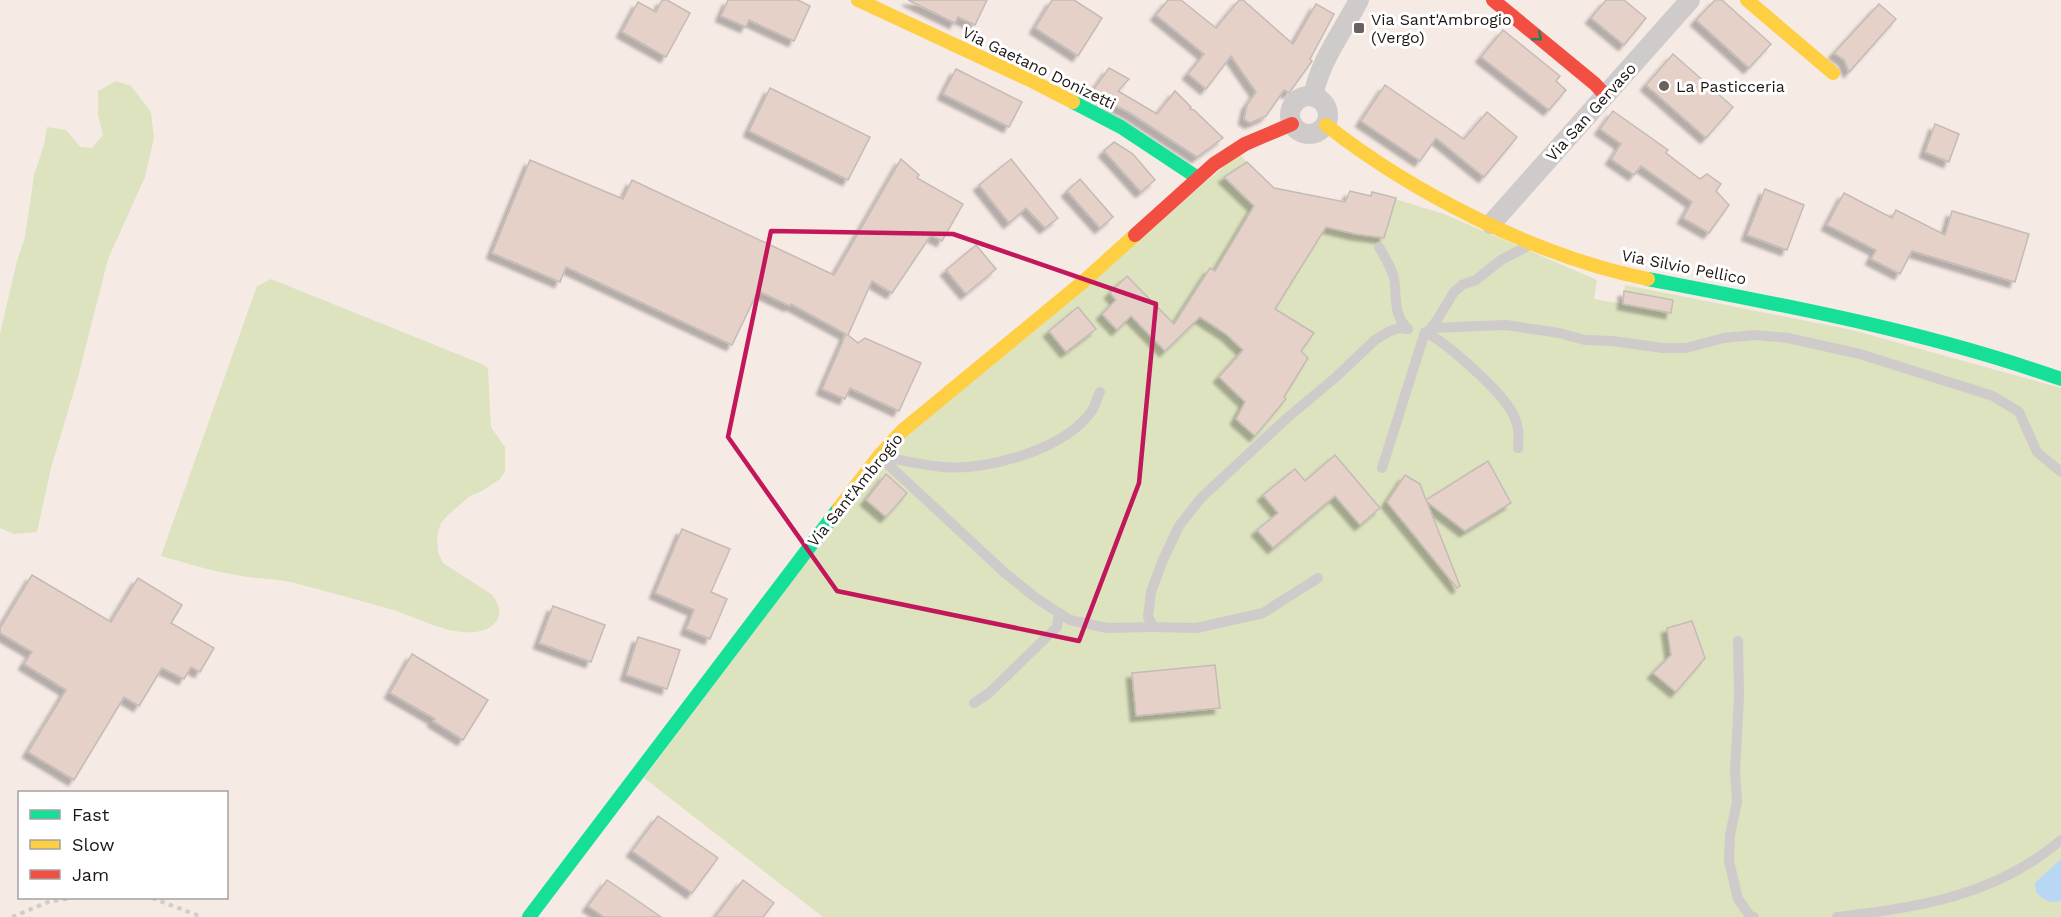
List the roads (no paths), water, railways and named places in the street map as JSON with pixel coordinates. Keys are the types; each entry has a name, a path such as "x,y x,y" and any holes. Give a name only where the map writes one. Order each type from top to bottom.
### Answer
{"street":[{"name":"Via Gaetano Donizetti","path":"858,0 1032,81 1121,127 1198,178"},
{"path":"1313,97 1315,84 1324,63 1359,0"},
{"path":"1492,0 1595,84 1606,96"},
{"name":"Via San Gervaso","path":"1491,224 1690,0"},
{"path":"1747,0 1833,73"},
{"path":"1313,97 1324,103 1327,108 1329,115 1326,125 1320,132 1301,133 1292,124 1290,118 1293,106 1301,98 1313,97"},
{"name":"Via Sant'Ambrogio","path":"534,915 697,693 879,456 902,431 1084,281 1214,164 1245,144 1292,124"},
{"name":"Via Silvio Pellico","path":"1326,125 1388,169 1437,198 1564,256 1598,267 1888,327 1989,354 2061,379"}],"lane":[{"path":"1379,247 1394,277 1400,321 1408,329"},
{"path":"1382,468 1428,330 1454,292 1462,285 1476,280 1502,260 1526,247"},
{"path":"1154,627 1148,617 1151,592 1179,526 1202,498 1287,418 1336,377 1375,340 1399,328 1428,330 1506,325 1559,333 1584,340 1612,341 1663,348 1686,348 1724,338 1755,335 1788,339 1860,354 1993,396 2019,412 2037,452 2061,472"},
{"path":"1428,330 1503,398 1514,415 1519,432 1518,448"},
{"path":"879,456 945,467 981,465 1018,456 1059,439 1093,408 1100,392"},
{"path":"879,456 1005,573 1036,598 1070,620 1107,628 1197,628 1263,613 1318,578"},
{"path":"974,704 989,693 1057,627 1059,613"},
{"path":"1738,641 1739,697 1735,771 1737,802 1730,835 1729,861 1738,899 1750,916 1754,917"},
{"path":"1837,917 1908,908 1963,895 2009,876 2043,855 2061,840"}],"water":[{"path":"2061,859 2061,900 2051,902 2036,892 2035,883"}],"place":[{"name":"Via Sant'Ambrogio (Vergo)","path":"1359,28"},
{"name":"La Pasticceria","path":"1664,86"}]}
